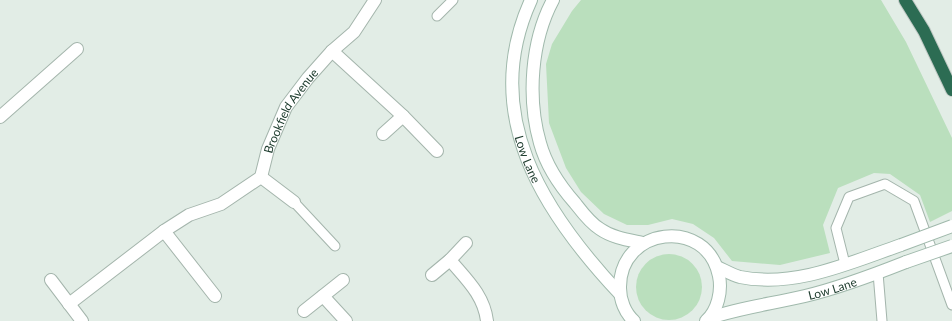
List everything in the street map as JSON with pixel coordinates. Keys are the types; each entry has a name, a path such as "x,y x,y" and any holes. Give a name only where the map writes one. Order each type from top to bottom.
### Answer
{"highway":[{"path":"905,0 924,31 952,90"}],"main road":[{"name":"Brookfield Avenue","path":"261,177 268,149 286,107 308,78 332,51 354,32 375,0"},
{"name":"Low Lane","path":"531,0 516,45 513,69 516,120 523,148 532,175 547,202 570,236 620,294"},
{"name":"Low Lane","path":"553,0 538,43 534,67 533,92 540,143 550,167 565,191 584,214 600,229 618,238 643,243"},
{"path":"0,117 77,48"},
{"path":"332,51 402,116 437,151"},
{"path":"383,134 402,116"},
{"path":"69,304 164,230 189,215 221,204 261,177 294,202"},
{"name":"Low Lane","path":"717,267 738,277 766,280 797,278 846,264 952,226"},
{"path":"164,230 215,296"},
{"path":"633,321 624,307 620,294 620,279 624,265 632,252 643,243 660,236 677,236 694,241 708,252 717,267 721,285 718,302 708,319"},
{"path":"432,275 450,260 466,243"},
{"name":"Low Lane","path":"708,319 739,308 805,296 878,273 952,246"},
{"path":"450,260 479,294 486,312 487,321"},
{"path":"51,280 82,321"},
{"path":"304,311 343,280"},
{"path":"323,296 346,321"}],"lane":[{"path":"437,16 453,0"},
{"path":"846,264 836,228 850,197 885,184 914,201 952,305"},
{"path":"294,202 335,246"},
{"path":"878,273 882,321"}],"green space":[{"path":"581,0 881,0 906,42 952,138 952,211 930,222 920,195 890,174 874,173 838,188 823,225 830,253 780,265 732,261 714,238 693,224 672,219 648,225 627,225 604,214 581,192 566,168 549,123 546,64 552,44 572,11"},
{"path":"662,254 676,254 688,259 697,268 702,280 700,300 693,311 676,320 662,320 650,315 641,306 636,294 636,280 641,268 650,259"}]}
